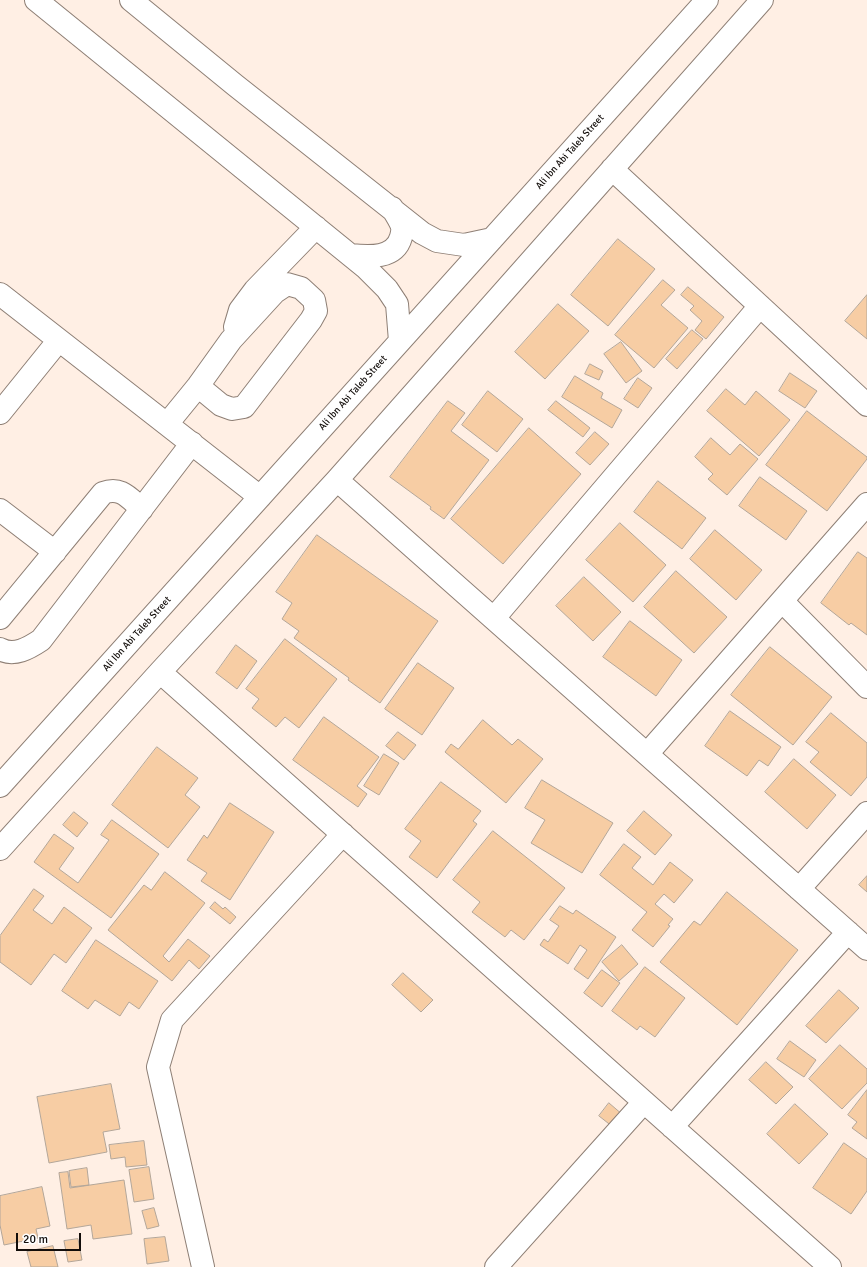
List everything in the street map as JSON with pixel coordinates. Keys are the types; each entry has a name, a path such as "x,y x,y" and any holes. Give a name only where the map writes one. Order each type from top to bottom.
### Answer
{"street":[{"path":"36,0 366,268 387,289 397,304 400,341"},
{"path":"131,0 241,90 422,232 437,241 464,246 492,239"},
{"name":"Ali Ibn Abi Taleb Street","path":"0,786 707,0"},
{"path":"0,849 160,672 337,480 762,0"},
{"path":"612,169 867,405"},
{"path":"350,255 373,257 391,251 399,244 402,233 402,225 391,208"},
{"path":"231,340 240,310 247,300 316,227"},
{"path":"167,424 198,386 231,340 275,292 287,284 301,288 314,300 316,311 311,320 244,407 232,409 222,405 198,386"},
{"path":"3,304 59,340 260,497"},
{"path":"494,618 760,306"},
{"path":"0,413 59,340"},
{"path":"0,649 7,652 27,649 42,640 192,443"},
{"path":"337,480 867,949"},
{"path":"0,618 103,493 111,490 121,492 142,509"},
{"path":"647,754 867,504"},
{"path":"1,511 55,552"},
{"path":"782,601 867,688"},
{"path":"160,672 830,1267"},
{"path":"799,889 867,813"},
{"path":"203,1267 158,1066 172,1020 343,834"},
{"path":"672,1127 848,932"},
{"path":"496,1267 644,1102"}],"building":[{"path":"618,239 655,269 608,326 571,295"},
{"path":"663,280 675,290 661,305 688,328 654,368 615,335"},
{"path":"688,287 724,317 706,339 695,330 702,321 690,310 694,306 681,295"},
{"path":"867,295 867,339 845,321"},
{"path":"558,304 589,331 545,379 515,352"},
{"path":"692,330 703,339 677,369 666,359"},
{"path":"621,342 642,371 626,383 604,354"},
{"path":"590,364 603,371 599,380 585,374"},
{"path":"790,373 817,391 805,408 779,391"},
{"path":"575,376 603,393 601,398 622,410 612,428 562,397"},
{"path":"638,378 652,388 638,408 624,399"},
{"path":"726,389 745,405 756,391 790,420 759,456 707,411"},
{"path":"488,391 523,419 497,452 462,425"},
{"path":"448,401 465,413 451,431 489,460 444,519 430,509 431,507 390,477"},
{"path":"556,401 590,428 583,437 548,410"},
{"path":"807,411 867,457 827,511 766,465"},
{"path":"529,428 581,474 503,564 451,519"},
{"path":"595,432 609,444 590,465 576,453"},
{"path":"711,438 730,455 740,444 758,459 727,495 708,479 713,474 695,457"},
{"path":"760,477 807,511 786,540 739,506"},
{"path":"658,481 706,518 682,549 634,512"},
{"path":"620,523 666,565 633,602 586,560"},
{"path":"715,530 762,570 736,600 690,559"},
{"path":"317,535 438,621 380,703 348,680 349,678 294,638 299,631 282,619 292,603 276,592"},
{"path":"858,552 867,558 867,635 851,623 849,625 821,603"},
{"path":"676,571 727,617 694,653 644,607"},
{"path":"584,577 621,612 593,641 556,606"},
{"path":"630,621 682,660 656,696 603,657"},
{"path":"285,639 337,679 299,728 285,717 276,727 252,708 259,699 246,689"},
{"path":"236,645 257,661 237,689 216,673"},
{"path":"770,647 832,697 793,745 731,695"},
{"path":"418,663 454,688 422,735 385,709"},
{"path":"730,711 781,747 768,766 759,760 747,776 705,746"},
{"path":"831,713 867,743 867,777 851,796 810,762 819,752 806,742"},
{"path":"324,717 379,757 357,786 367,794 358,807 293,760"},
{"path":"483,720 512,745 518,739 543,759 506,803 445,752 451,744 458,749"},
{"path":"398,732 416,745 404,760 386,746"},
{"path":"157,747 198,778 185,795 200,807 168,848 112,805"},
{"path":"384,754 399,763 379,795 364,786"},
{"path":"794,759 836,795 807,829 765,792"},
{"path":"542,780 613,823 582,873 531,843 545,820 525,808"},
{"path":"441,782 481,811 473,821 477,824 437,878 409,857 421,841 405,829"},
{"path":"230,803 274,832 230,900 201,881 207,873 187,860 204,835 207,838"},
{"path":"644,811 672,835 655,855 627,831"},
{"path":"74,812 88,823 77,837 63,825"},
{"path":"112,820 159,854 111,918 34,862 54,834 74,848 59,869 78,883 109,840 101,835"},
{"path":"493,831 565,888 524,940 511,930 505,937 472,912 480,902 453,880"},
{"path":"624,844 641,857 632,868 653,885 670,862 693,880 674,903 664,894 655,904 673,919 668,925 670,926 653,947 632,930 647,912 600,875"},
{"path":"165,872 205,903 163,956 169,962 188,939 210,956 199,969 189,960 172,981 108,930 144,885 151,890"},
{"path":"867,876 867,892 859,885"},
{"path":"34,889 44,896 33,910 52,924 64,907 92,928 66,963 54,954 31,985 0,962 0,936"},
{"path":"727,892 798,950 737,1025 660,962 694,921 700,925"},
{"path":"215,902 223,909 225,907 236,917 230,924 210,908"},
{"path":"560,906 573,914 576,910 616,937 588,979 574,969 587,950 580,945 568,964 540,945 544,939 548,942 559,926 550,920"},
{"path":"96,940 158,981 139,1009 129,1002 120,1016 95,1000 88,1009 62,991"},
{"path":"622,945 638,964 619,981 602,962"},
{"path":"645,967 685,998 655,1037 640,1026 637,1030 612,1011"},
{"path":"602,970 620,983 602,1007 584,993"},
{"path":"403,973 433,1000 421,1012 392,985"},
{"path":"839,990 859,1008 826,1043 806,1026"},
{"path":"790,1041 816,1060 804,1077 777,1059"},
{"path":"840,1045 867,1069 867,1083 842,1109 809,1079"},
{"path":"766,1062 793,1087 776,1104 749,1080"},
{"path":"111,1084 120,1129 103,1132 107,1152 49,1163 37,1097"},
{"path":"867,1090 867,1139 852,1128 857,1122 848,1115"},
{"path":"609,1103 623,1115 613,1127 599,1116"},
{"path":"795,1104 828,1134 799,1164 767,1134"},
{"path":"144,1141 147,1165 126,1167 125,1157 111,1159 109,1145"},
{"path":"844,1143 867,1159 867,1191 851,1214 813,1188"},
{"path":"149,1167 154,1199 134,1202 129,1170"},
{"path":"87,1168 89,1185 71,1187 69,1171"},
{"path":"68,1172 70,1188 124,1180 132,1234 93,1239 91,1225 67,1229 59,1173"},
{"path":"42,1187 50,1226 36,1229 38,1238 4,1245 0,1225 0,1196"},
{"path":"154,1208 159,1226 147,1229 142,1211"},
{"path":"165,1237 169,1261 147,1264 144,1239"},
{"path":"78,1239 82,1260 68,1262 64,1241"},
{"path":"53,1246 58,1267 31,1267 27,1252"}]}
